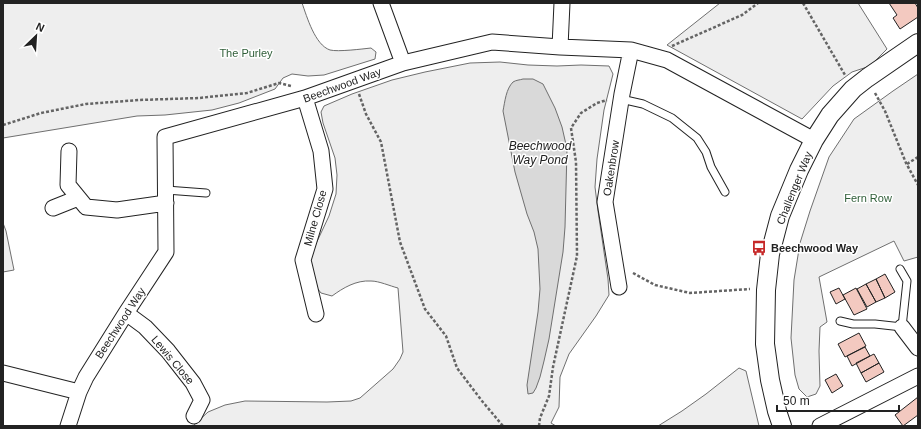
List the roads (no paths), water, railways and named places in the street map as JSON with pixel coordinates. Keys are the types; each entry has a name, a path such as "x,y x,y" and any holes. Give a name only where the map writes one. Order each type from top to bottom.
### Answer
{"street":[{"path":"382,3 403,63"},
{"path":"560,47 562,3"},
{"name":"Beechwood Way","path":"68,426 86,376 166,252 165,137 305,98 403,63 492,42 631,50 651,55 667,60 814,140"},
{"name":"Challenger Way","path":"782,426 774,399 765,344 766,290 770,254 780,216 799,170 814,140 830,116 853,89 918,43"},
{"name":"Oakenbrow","path":"619,287 605,202 631,50"},
{"name":"Milne Close","path":"305,98 321,151 325,189 303,260 316,314"},
{"path":"69,151 68,185 86,207 117,210 166,197"},
{"path":"53,208 78,198"},
{"name":"Lewis Close","path":"126,313 145,327 168,351 193,383 202,400 194,416"},
{"path":"902,327 918,348"},
{"path":"3,373 79,392"},
{"path":"820,426 918,376"}],"lane":[{"path":"622,97 643,104 672,118 697,138 706,152 711,167 725,192"},
{"path":"166,197 206,193"},
{"path":"840,321 854,324 874,324 902,327 907,281 900,269"}],"water":[{"name":"Beechwood Way Pond","path":"533,79 543,84 555,108 562,127 567,149 563,252 544,361 536,388 533,393 528,394 527,385 540,289 538,249 515,172 503,111 509,88 514,81"}],"place":[{"name":"Beechwood Way","path":"759,248"}],"park label":[{"name":"The Purley","path":"246,53"},
{"name":"Fern Row","path":"868,198"}]}
